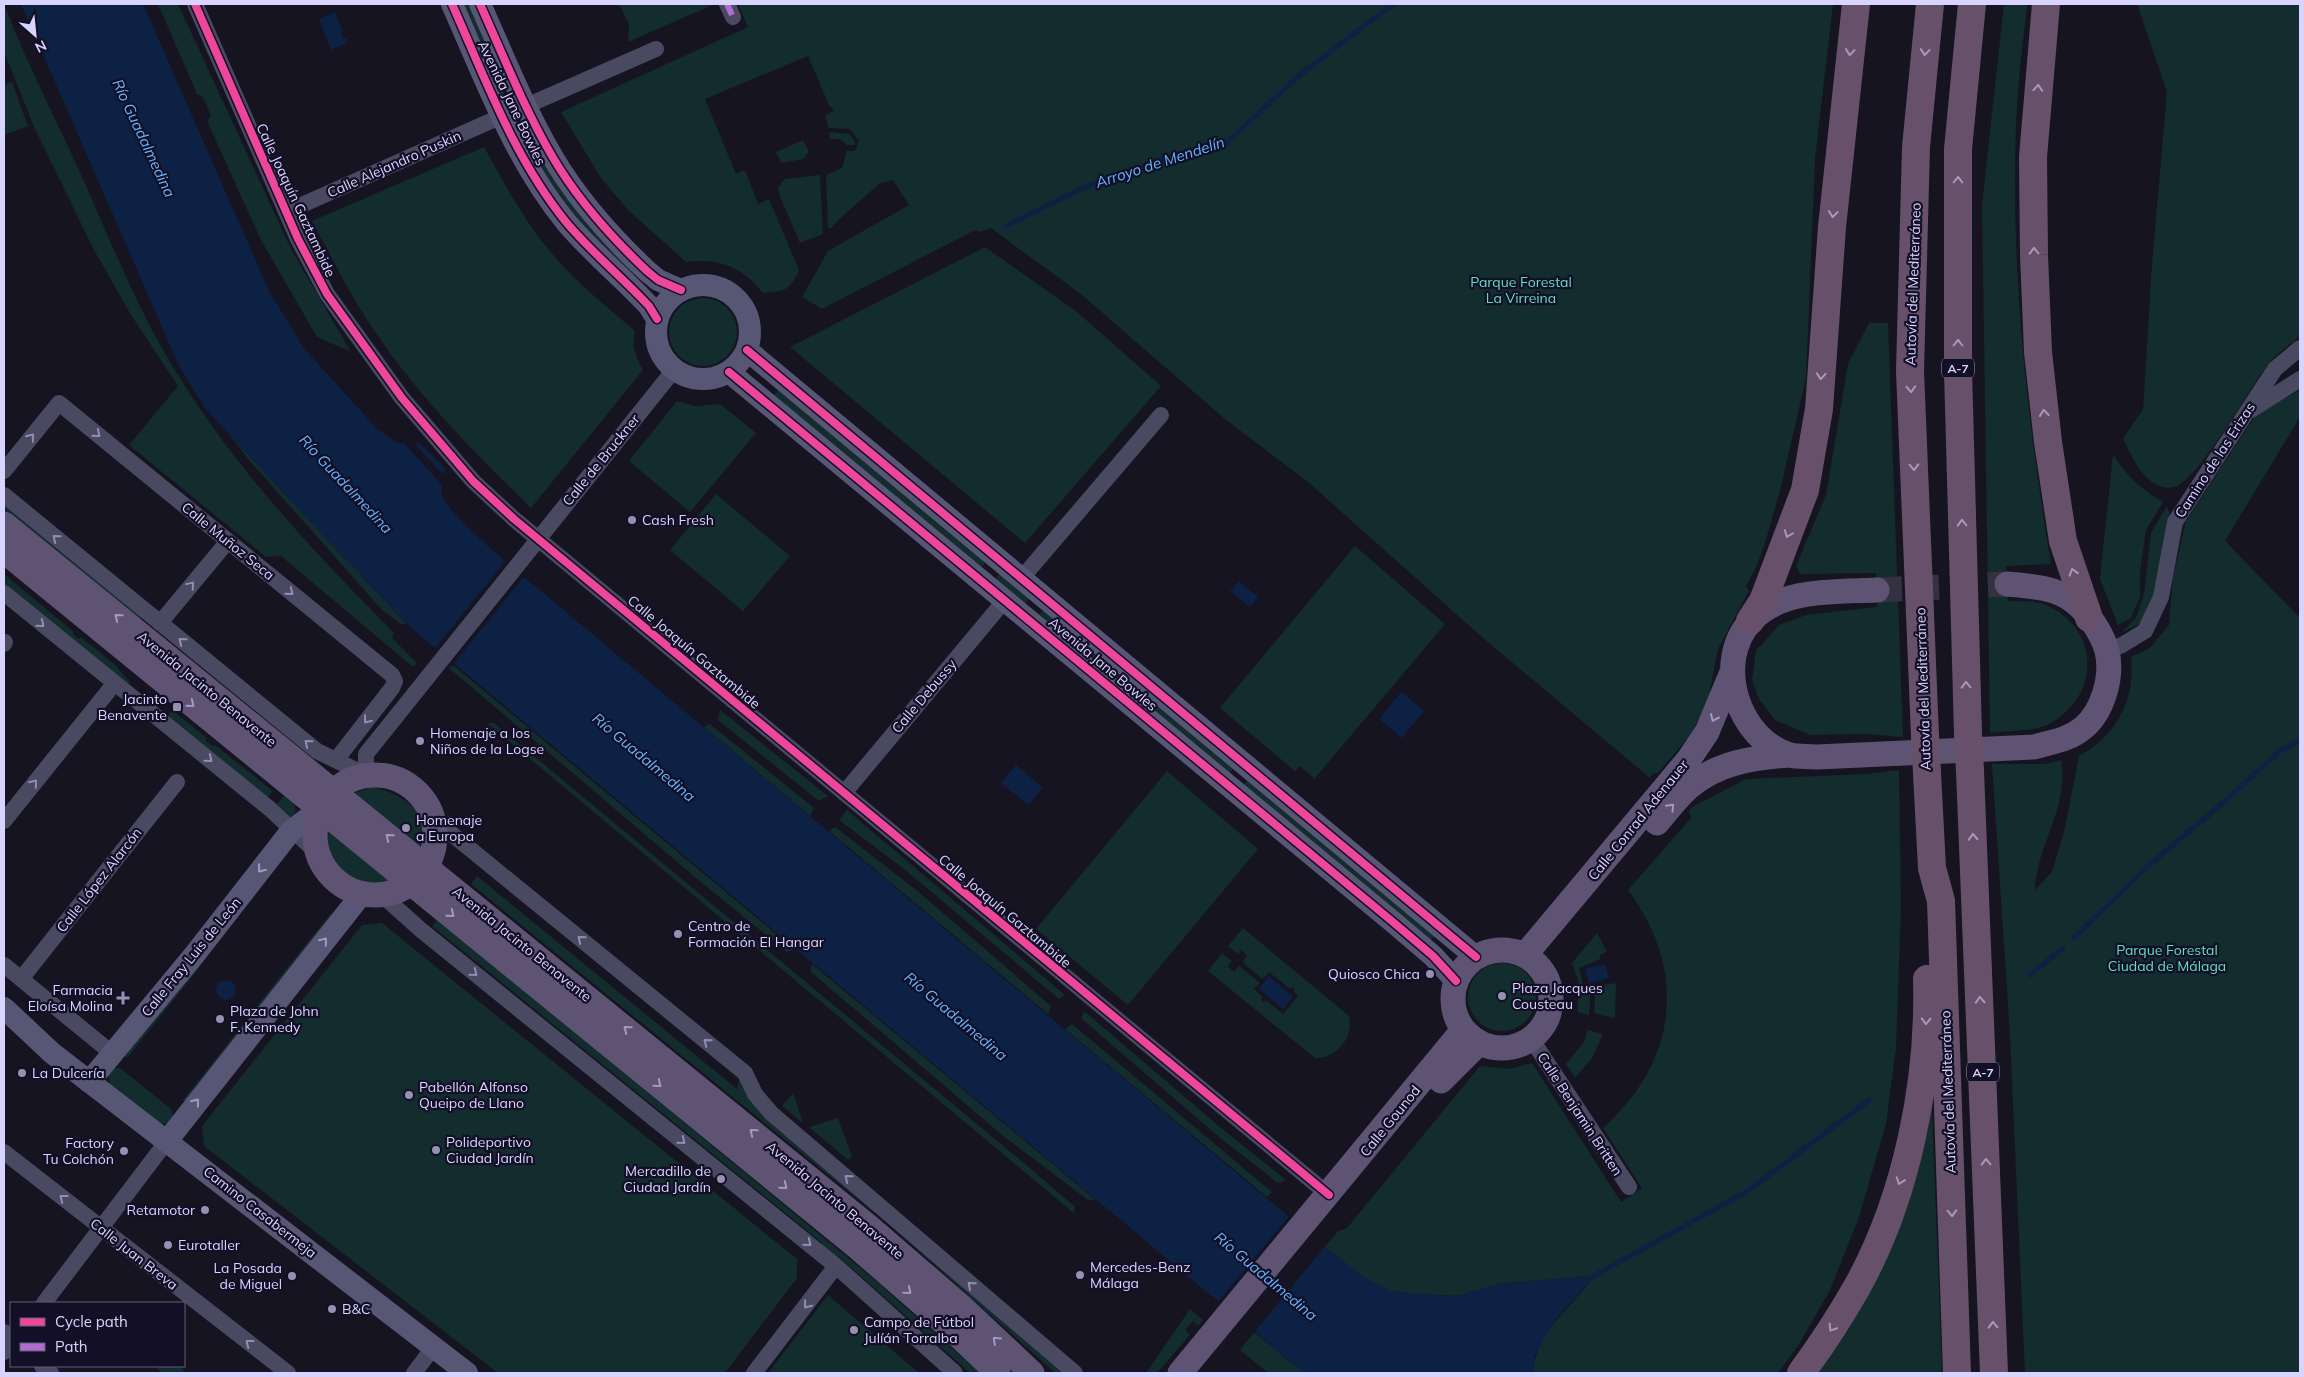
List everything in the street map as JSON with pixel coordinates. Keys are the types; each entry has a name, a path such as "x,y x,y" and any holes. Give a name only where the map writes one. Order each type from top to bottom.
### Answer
{"highway":[{"path":"1750,622 1762,602 1805,490 1819,409 1832,227 1856,4"},
{"name":"Autovía del Mediterráneo","path":"1930,4 1916,147 1910,371 1932,868 1941,901 1957,1373"},
{"name":"A-7","path":"1972,4 1958,149 1958,370 1968,734 1994,1373"},
{"path":"2046,4 2033,157 2034,255 2038,352 2048,442 2063,541 2089,618"},
{"path":"1801,1373 1858,1286 1886,1223 1904,1168 1916,1121 1925,1050 1927,985 1924,900 1932,868"}],"main road":[{"name":"Avenida Jane Bowles","path":"452,4 502,116 538,183 566,222 638,294 657,319"},
{"name":"Avenida Jane Bowles","path":"480,4 526,106 552,157 586,207 647,271 658,280 681,290"},
{"path":"704,284 727,290 739,300 750,320 750,339 747,350 740,362 729,372 715,377 699,378 674,370 663,358 658,346 657,319 664,305 681,290 704,284"},
{"name":"Avenida Jane Bowles","path":"747,350 1476,957"},
{"name":"Avenida Jane Bowles","path":"729,372 1426,950 1448,970 1456,981"},
{"name":"Avenida Jacinto Benavente","path":"4,524 327,800 420,876 856,1246 948,1326 998,1373"},
{"name":"Avenida Jacinto Benavente","path":"4,551 327,800"},
{"path":"1876,590 1816,594 1784,600 1750,622 1736,647 1732,672 1736,699 1746,721 1762,740 1790,755 1817,757 2034,747 2067,738 2083,728 2095,715 2106,689 2107,651 2089,618 2072,601 2055,592 2007,584"},
{"name":"Calle Conrad Adenauer","path":"1531,959 1689,759 1707,732 1732,672"},
{"name":"Calle Conrad Adenauer","path":"1531,959 1689,787 1716,770 1746,759 1790,755"},
{"path":"291,831 348,780 366,775 394,777 418,791 433,815 436,832 434,850 420,876 399,892 372,896 334,881 316,852 314,830 327,800"},
{"name":"Calle Fray Luis de León","path":"89,1082 291,831"},
{"name":"Avenida Jacinto Benavente","path":"420,876 869,1227 964,1310 1032,1373"},
{"path":"167,1141 372,896"},
{"path":"1494,950 1509,950 1531,959 1551,987 1549,1018 1532,1040 1512,1048 1495,1049 1470,1037 1453,1010 1452,995 1456,981 1464,968 1476,957 1494,950"},
{"path":"4,1008 52,1053"},
{"path":"4,1030 52,1053"},
{"name":"Calle Gounod","path":"1223,1336 1323,1209 1453,1067 1470,1037"},
{"name":"Camino Casabermeja","path":"52,1053 467,1373"},
{"path":"1180,1373 1223,1336"},
{"path":"1200,1373 1223,1336"}],"street":[{"name":"Calle Joaquín Gaztambide","path":"195,4 286,212 327,294 402,398 473,481 533,545 844,793 1323,1209"},
{"path":"526,106 656,49"},
{"name":"Calle Alejandro Puskin","path":"286,212 502,116"},
{"name":"Camino de las Erizas","path":"2107,651 2122,645 2145,631 2161,597 2175,522 2275,369 2300,348"},
{"name":"Calle de Bruckner","path":"366,775 366,754 674,370"},
{"path":"2245,414 2300,379"},
{"name":"Calle Muñoz Seca","path":"4,471 58,403 392,676 394,681 392,688 336,760"},
{"path":"1021,579 1161,415"},
{"name":"Avenida Jacinto Benavente","path":"4,495 317,751 366,775"},
{"path":"160,623 228,541"},
{"path":"4,593 270,809 291,831 316,852"},
{"name":"Calle Debussy","path":"844,793 1005,600"},
{"path":"4,821 114,684"},
{"name":"Calle López Alarcón","path":"21,979 177,782"},
{"name":"Avenida Jacinto Benavente","path":"433,815 453,835 745,1073 755,1094 771,1112 1074,1373"},
{"path":"372,896 420,930 836,1266 955,1373"},
{"path":"4,966 113,1054"},
{"name":"Calle Benjamin Britten","path":"1532,1040 1629,1187"},
{"path":"45,1302 167,1141"},
{"name":"Calle Juan Breva","path":"4,1152 288,1373"},
{"path":"754,1373 836,1266"},
{"path":"414,1373 433,1348"}],"green space":[{"path":"4,4 22,48 129,283 154,334 183,383 230,450 282,514 394,633 392,638 417,663 413,667 281,556 266,557 129,445 178,386 131,315 94,250 34,127 4,52"},
{"path":"158,4 178,4 292,251 351,352 317,337 261,240 207,121 211,115 202,96 197,94"},
{"path":"462,4 471,4 504,77 496,81"},
{"path":"619,4 715,4 628,42 629,24"},
{"name":"Parque Forestal La Virreina","path":"738,4 1833,4 1815,159 1806,378 1780,491 1765,543 1756,568 1746,586 1749,591 1718,649 1708,700 1692,733 1658,773 1652,774 1650,778 1483,638 1308,482 1225,419 1082,295 991,228 981,232 975,230 822,309 802,297 828,251 909,205 893,180 879,184 836,222 832,228 828,229 826,175 842,168 847,151 855,151 859,141 850,129 829,128 825,116 834,110 829,105 808,56 705,99 736,174 745,170 758,204 769,199 799,270 793,282 786,289 763,293 747,277 729,266 709,262 686,262 628,210 601,178 561,112 748,27"},
{"path":"2004,4 2027,4 2017,105 2015,220 2027,393 2051,564 2006,566 2008,601 2041,603 2052,608 2068,620 2080,635 2086,651 2087,668 2084,684 2076,700 2064,714 2042,727 1990,733 1982,204"},
{"path":"2137,4 2300,4 2300,336 2271,361 2211,450 2185,481 2174,487 2156,485 2148,479 2131,455 2123,438 2143,410 2152,264 2167,92"},
{"path":"12,82 28,126 4,135 4,85"},
{"path":"829,132 850,134 855,142 854,145 847,145 840,139 830,139"},
{"path":"803,140 809,152 803,159 781,163 776,152"},
{"path":"536,145 638,270 632,277 581,226 528,149"},
{"path":"484,147 516,203 544,243 583,286 635,331 635,351 643,370 531,508 463,440 401,368 357,304 312,221"},
{"path":"820,175 823,234 800,243 779,194 778,187 785,179"},
{"path":"985,247 1077,312 1161,386 1025,543 790,347"},
{"path":"696,298 710,298 722,303 732,313 737,325 737,339 732,351 722,361 710,366 696,366 684,361 674,351 669,339 669,325 674,313 684,303"},
{"path":"1869,323 1888,323 1903,737 1866,734 1810,735 1775,720 1759,699 1752,680 1756,651 1779,625 1806,615 1877,607 1876,573 1800,574 1796,566 1826,495 1848,364"},
{"path":"779,389 986,562 980,569 773,396"},
{"name":"Parque Forestal Ciudad de Málaga","path":"2300,390 2300,417 2225,541 2300,618 2300,1373 2025,1373 2010,1035 1992,764 2045,764 2061,760 2061,795 2041,856 2035,890 2052,872 2065,828 2079,756 2103,738 2121,715 2130,687 2131,657 2150,648 2169,625 2173,577 2186,521 2257,413"},
{"path":"677,401 695,406 720,404 756,433 690,512 629,461"},
{"path":"228,433 406,623 402,625 382,610 249,460"},
{"path":"2113,454 2123,469 2135,481 2163,502 2146,530 2140,572 2140,597 2131,618 2118,625 2100,579"},
{"path":"716,494 790,556 743,611 670,550"},
{"path":"4,501 144,615 138,622 4,513"},
{"path":"2167,506 2171,520 2151,606 2139,624 2121,633 2136,618 2144,594 2151,533"},
{"path":"1355,546 1445,624 1310,784 1314,778 1300,766 1295,771 1220,708"},
{"path":"1000,573 1030,598 1024,604 994,581"},
{"path":"4,574 74,632 73,634 79,639 81,637 115,665 130,682 128,684 4,584"},
{"path":"1044,609 1234,768 1228,775 1038,616"},
{"path":"453,665 794,949 787,952 702,883 449,668"},
{"path":"172,710 207,738 206,741 213,746 215,745 273,791 267,798 167,717"},
{"path":"720,710 828,796 819,801 718,720"},
{"path":"487,723 494,723 1025,1164 1074,1206 1075,1214"},
{"path":"710,724 814,808 810,816 704,727"},
{"path":"1899,770 1901,908 1896,1048 1886,1124 1859,1217 1830,1290 1798,1346 1778,1373 1533,1373 1535,1358 1547,1332 1594,1276 1498,1284 1459,1296 1417,1294 1391,1291 1364,1278 1325,1247 1338,1231 1347,1228 1480,1066 1509,1069 1532,1063 1621,1202 1642,1188 1603,1128 1628,1102 1647,1074 1660,1045 1666,1014 1666,983 1660,952 1647,921 1628,890 1691,818 1689,811 1694,806 1746,779 1867,774"},
{"path":"1167,771 1258,849 1128,1005 1036,929"},
{"path":"1247,780 1434,936 1429,942 1242,786"},
{"path":"372,787 384,790 406,801 423,818 427,829 427,840 423,853 359,801 355,793"},
{"path":"287,792 295,809 293,819 276,805"},
{"path":"847,810 1065,995 1059,999 904,869 839,820"},
{"path":"835,827 915,889 1051,1006 1048,1014 829,831"},
{"path":"325,828 400,883 393,889 385,891 366,888 357,883 336,865 326,843"},
{"path":"477,876 737,1089 739,1079 1064,1373 1055,1373 891,1226 471,884"},
{"path":"331,913 334,915 259,1009 256,1007"},
{"path":"438,919 876,1281 980,1373 970,1373 838,1256 834,1260 823,1249 821,1242 432,926"},
{"name":"Polideportivo Ciudad Jardín","path":"382,923 797,1259 797,1278 725,1373 498,1373 204,1146 202,1126 362,925"},
{"path":"1243,928 1349,1016 1349,1032 1337,1051 1330,1055 1315,1058 1208,971 1222,953 1232,961 1228,966 1234,972 1239,966 1260,983 1254,989 1263,997 1261,1000 1264,1002 1266,1000 1283,1014 1298,996 1293,991 1295,989 1292,987 1290,989 1269,972 1262,979 1243,962 1247,955 1241,950 1238,954 1228,946"},
{"path":"1597,933 1607,952 1601,954 1599,960 1579,968 1584,988 1591,988 1589,1015 1578,1012 1578,980 1572,963"},
{"path":"1502,963 1515,966 1526,973 1533,984 1536,997 1533,1010 1526,1021 1515,1028 1502,1031 1489,1028 1478,1021 1471,1010 1468,997 1471,984 1478,973 1489,966"},
{"path":"197,964 200,967 127,1058 124,1056"},
{"path":"812,964 1096,1200 1088,1200 1003,1136 810,971"},
{"path":"1616,983 1615,1018 1594,1013 1596,986"},
{"path":"1084,1011 1226,1132 1286,1180 1278,1183 1219,1137 1081,1018"},
{"path":"249,1017 251,1019 185,1102 183,1100"},
{"path":"1072,1024 1272,1192 1267,1197 1065,1029"},
{"path":"1588,1030 1603,1034 1592,1058 1575,1078 1566,1064 1583,1043"},
{"path":"114,1068 120,1068 171,1109 173,1115 168,1123 161,1124 110,1084 108,1075"},
{"path":"793,1093 803,1123 782,1106"},
{"path":"1932,1106 1942,1373 1817,1373 1862,1305 1893,1243 1918,1172"},
{"path":"838,1118 852,1156 848,1160 809,1127"},
{"path":"828,1295 919,1373 768,1373"},
{"path":"1190,1309 1203,1320 1198,1326 1193,1321 1185,1330 1190,1335 1157,1373 1146,1373"},
{"path":"1254,1332 1304,1373 1268,1373 1240,1350"},
{"path":"182,1367 185,1373 162,1373 157,1368"}],"water":[{"name":"Río Guadalmedina","path":"21,4 143,4 269,291 303,347 377,429 398,443 420,443 445,468 442,494 445,501 460,519 505,561 1325,1247 1365,1278 1391,1291 1417,1294 1459,1296 1498,1284 1595,1276 1556,1319 1534,1356 1533,1373 1304,1373 409,626 205,408 179,366"},
{"path":"335,12 343,32 341,33 343,39 346,38 348,42 331,50 319,19"},
{"path":"1239,581 1258,597 1250,607 1230,591"},
{"path":"1401,692 1424,711 1402,738 1379,719"},
{"path":"1016,765 1043,788 1028,805 1001,783"},
{"path":"1605,964 1609,978 1589,983 1585,969"},
{"path":"1269,976 1293,997 1283,1009 1259,989"},
{"path":"222,980 230,980 236,986 236,994 230,1000 222,1000 216,994 216,986"}],"pier":[{"path":"401,440 411,440 445,477 444,487"},
{"path":"507,559 525,575 451,667 433,651"},
{"path":"1291,1214 1326,1245 1253,1334 1216,1304"}],"waterway":[{"name":"Arroyo de Mendelín","path":"1006,226 1085,187 1163,159 1226,143 1301,74 1393,4"},
{"path":"2074,938 2148,866 2280,751 2300,740"},
{"path":"2030,975 2063,948"},
{"path":"1590,1278 1746,1192 1869,1100"}],"tunnel":[{"path":"1877,590 2007,584"}],"marked path":[{"path":"727,4 733,17"}],"cycle path":[{"path":"195,4 298,239 327,294 402,398 473,481 514,519 1329,1195"},
{"path":"452,4 502,117 531,171 566,222 649,306 657,319"},
{"path":"480,4 532,119 552,156 572,187 620,245 647,271 658,280 681,290"},
{"path":"747,350 1476,957"},
{"path":"729,372 1393,922 1433,956 1456,981"}],"place":[{"name":"Cash Fresh","path":"632,520"},
{"name":"Jacinto Benavente","path":"177,707"},
{"name":"Homenaje a los Niños de la Logse","path":"420,741"},
{"name":"Homenaje a Europa","path":"406,828"},
{"name":"Centro de Formación El Hangar","path":"678,934"},
{"name":"Quiosco Chica","path":"1430,974"},
{"name":"Plaza Jacques Cousteau","path":"1502,996"},
{"name":"Farmacia Eloísa Molina","path":"123,998"},
{"name":"Plaza de John F. Kennedy","path":"220,1019"},
{"name":"La Dulcería","path":"22,1073"},
{"name":"Pabellón Alfonso Queipo de Llano","path":"409,1095"},
{"name":"Polideportivo Ciudad Jardín","path":"436,1150"},
{"name":"Factory Tu Colchón","path":"124,1151"},
{"name":"Mercadillo de Ciudad Jardín","path":"721,1179"},
{"name":"Retamotor","path":"205,1210"},
{"name":"Eurotaller","path":"168,1245"},
{"name":"Mercedes-Benz Málaga","path":"1080,1275"},
{"name":"La Posada de Miguel","path":"292,1276"},
{"name":"B&C","path":"332,1309"},
{"name":"Campo de Fútbol Julíán Torralba","path":"854,1330"}]}
